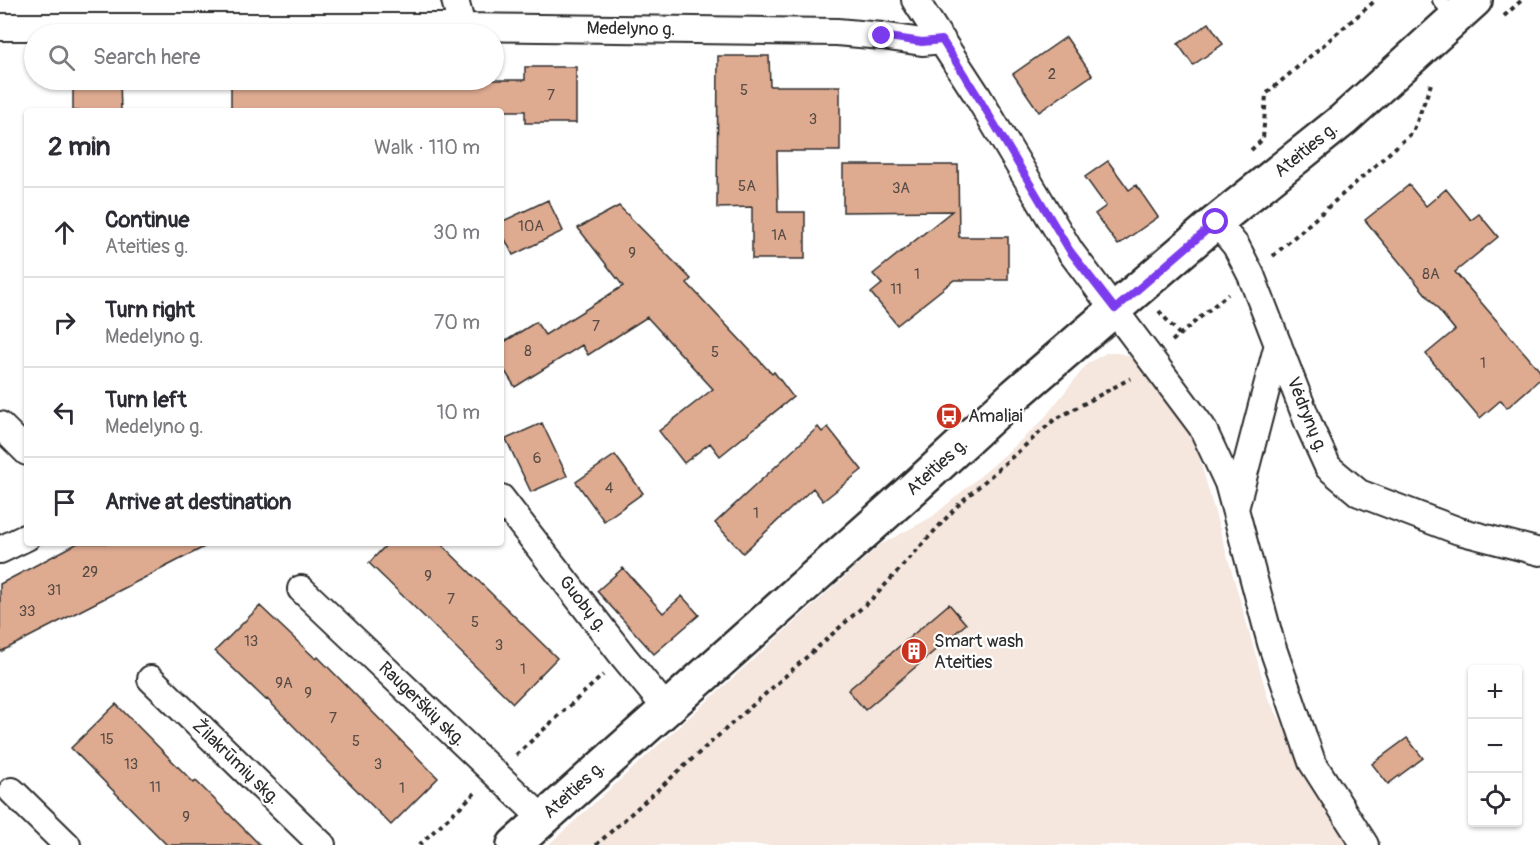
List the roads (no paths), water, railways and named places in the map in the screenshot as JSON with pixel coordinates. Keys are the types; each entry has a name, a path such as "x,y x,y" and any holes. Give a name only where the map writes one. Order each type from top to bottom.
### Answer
{"street":[{"path":"455,0 461,24"},
{"path":"915,0 977,95 1070,251 1202,427 1228,483 1271,643 1312,762 1365,845"},
{"name":"Ateities g.","path":"514,845 1015,395 1216,222 1343,120 1467,10"},
{"name":"Medelyno g.","path":"0,27 24,27"},
{"name":"Medelyno g.","path":"504,28 837,32 922,42 942,40"},
{"name":"Vėdrynų g.","path":"1216,222 1236,246 1251,275 1309,425 1328,467 1359,493 1459,531 1540,552"},
{"path":"1235,509 1278,344"},
{"path":"0,425 24,450"},
{"name":"Guobų g.","path":"504,502 666,708"},
{"path":"0,550 24,538"},
{"name":"Raugerškių skg.","path":"301,589 542,818"},
{"name":"Žilakrūmių skg.","path":"151,679 322,845"},
{"path":"12,791 67,845"}],"place":[{"name":"Amaliai","path":"949,416"},
{"name":"Smart wash Ateities","path":"914,651"}]}
